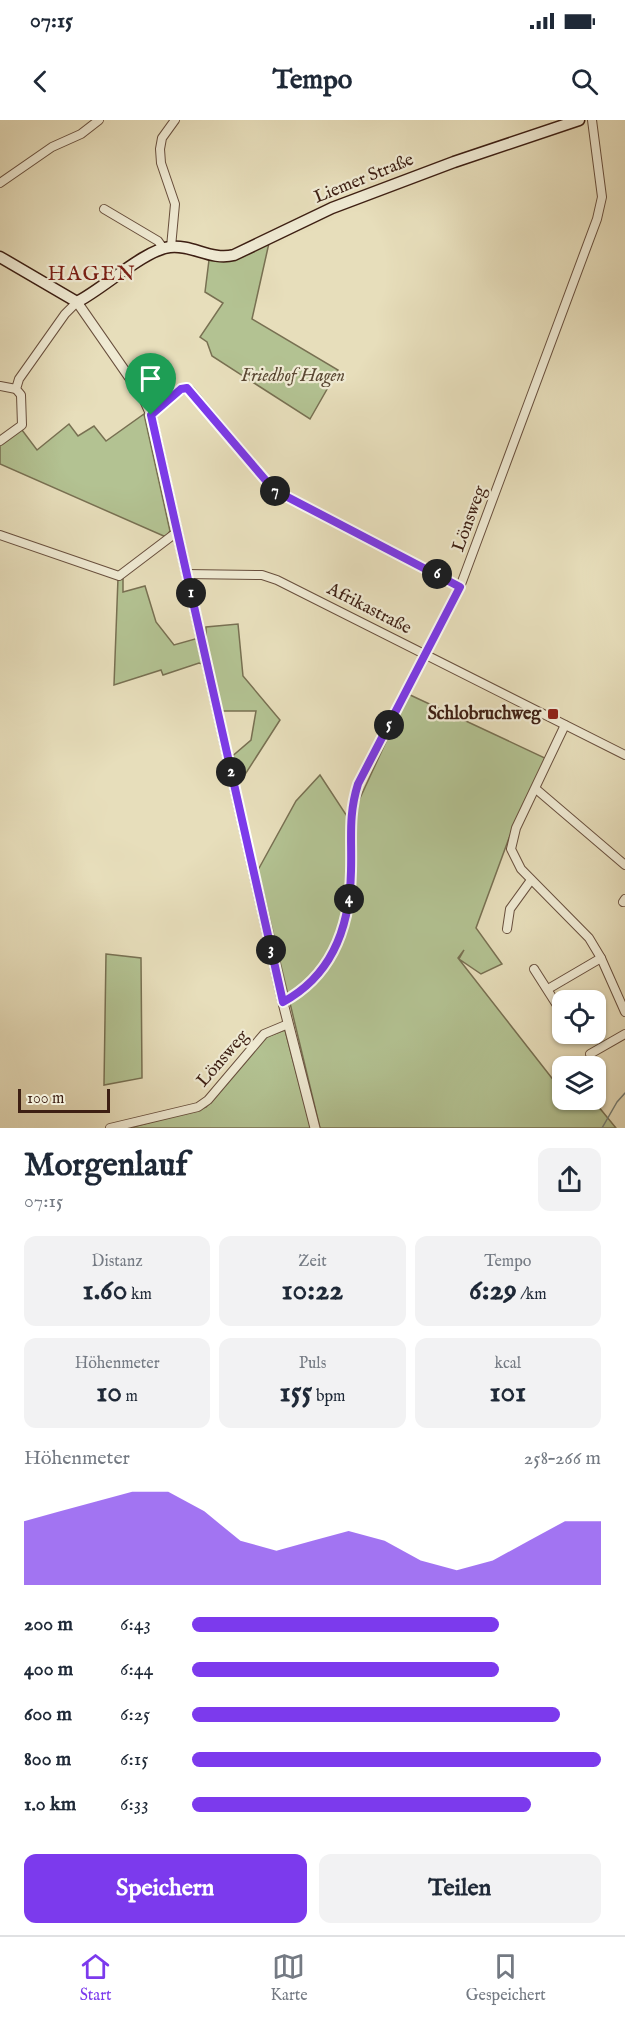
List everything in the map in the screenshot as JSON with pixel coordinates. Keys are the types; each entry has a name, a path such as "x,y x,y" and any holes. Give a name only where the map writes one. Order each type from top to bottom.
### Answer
{"main road":[{"name":"Liemer Straße","path":"167,247 217,257 234,255 332,208 454,162 579,120"},
{"path":"0,257 77,302 167,247"}],"street":[{"path":"0,183 52,147 74,139 99,120"},
{"path":"167,247 175,204 161,163 160,149 162,138 175,120"},
{"name":"Lönsweg","path":"283,1002 322,971 339,944 350,897 350,811 354,798 460,587 597,219 602,197 592,120"},
{"name":"Liemer Straße","path":"104,209 167,247"},
{"path":"16,389 20,379 59,323 77,302 143,397 151,415 288,1024 315,1128"},
{"path":"0,386 16,389 21,395 22,425 0,441"},
{"path":"151,415 181,389 190,390 274,490 460,587"},
{"path":"0,535 119,576 177,532"},
{"name":"Afrikastraße","path":"186,574 262,575 277,580 625,755"},
{"path":"565,725 516,828 512,849 514,859 531,880 577,925 602,958 625,1012"},
{"path":"536,789 625,865"},
{"path":"507,929 510,909 531,880"},
{"path":"548,989 602,958"},
{"path":"534,969 552,996"},
{"name":"Lönsweg","path":"110,1128 198,1107 208,1100 264,1034 288,1024"},
{"path":"591,1054 625,1034"}],"green space":[{"name":"Friedhof Hagen","path":"269,243 252,319 338,370 310,419 212,356 207,342 200,337 223,303 205,292 209,260 227,259"},
{"path":"144,414 170,531 166,537 0,464 0,439 19,426 37,450 69,424 78,436 94,426 106,441"},
{"path":"123,575 123,592 145,586 156,622 174,645 206,636 206,627 238,624 243,676 280,720 237,787 229,759 251,740 256,711 219,711 209,666 199,663 163,675 161,670 114,685 118,578"},
{"path":"408,694 547,759 509,838 476,928 502,964 481,974 459,959 464,950 458,958 552,1078 552,1110 601,1110 616,1128 320,1128 258,870 296,801 320,775 354,827 355,809"},
{"path":"106,954 141,958 142,1078 104,1085"},
{"path":"285,1030 311,1128 129,1128 206,1107 266,1037"}],"waterway":[{"path":"602,1128 625,1093"}],"place":[{"name":"Schlobruchweg","path":"553,714"}],"district":[{"name":"HAGEN","path":"92,274"}],"route":[{"path":"187,388 274,490 460,587 358,784 350,811 350,897 339,944 322,971 293,997 283,1002 186,574 151,415 181,389 187,388"}]}
